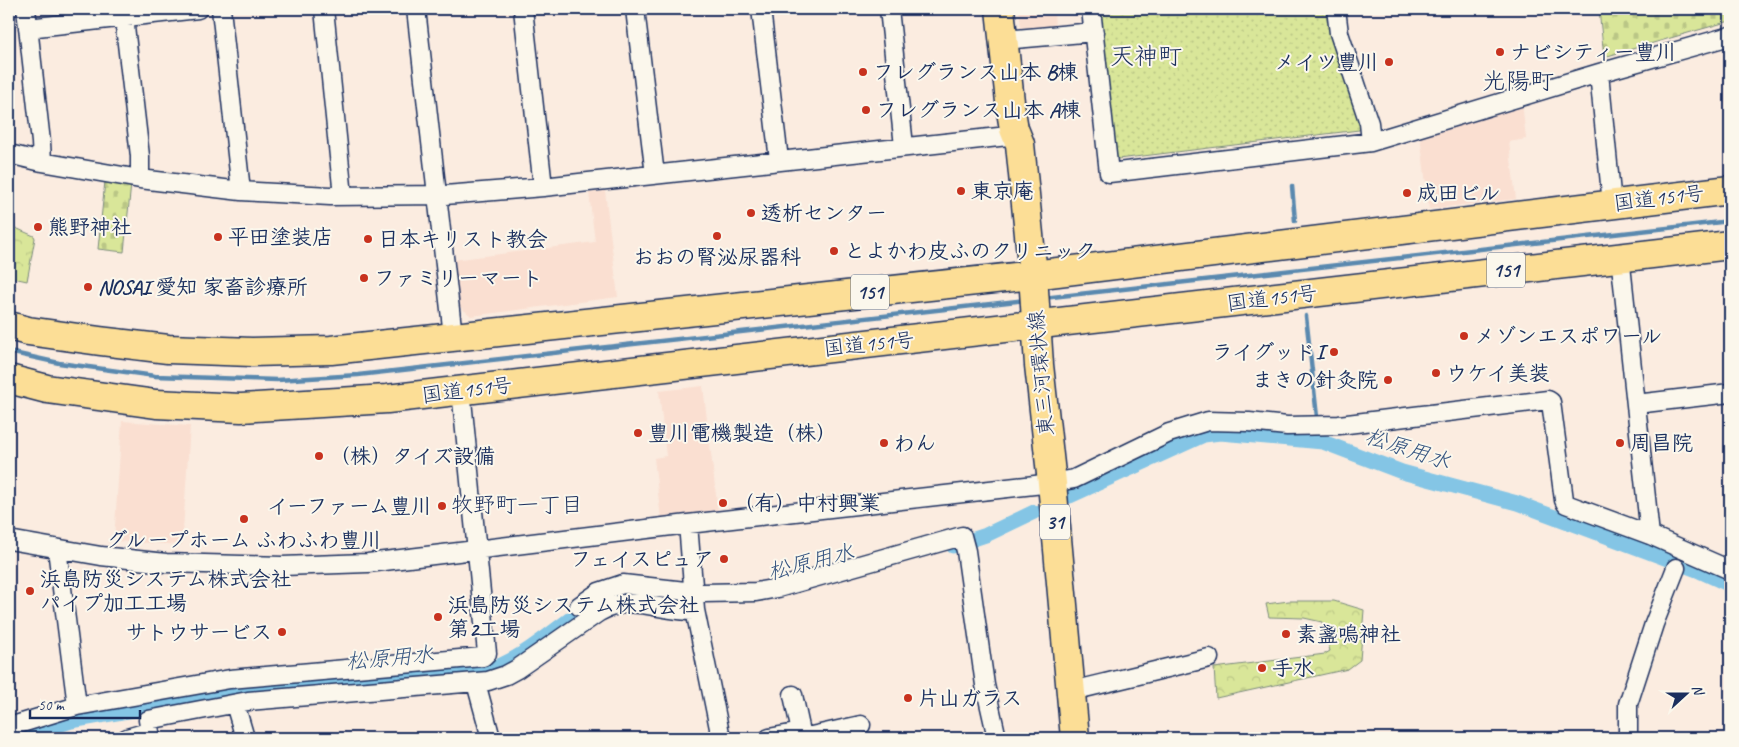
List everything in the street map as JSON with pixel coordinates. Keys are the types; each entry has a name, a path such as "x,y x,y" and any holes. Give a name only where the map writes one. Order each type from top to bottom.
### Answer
{"main road":[{"name":"東三河環状線","path":"1000,9 1014,129 1020,144 1038,365 1052,483 1075,738"},
{"name":"国道151号","path":"9,379 47,389 156,404 241,408 387,399 460,390 1034,300 1612,204 1730,190"},
{"name":"国道151号","path":"9,326 46,334 168,349 252,352 332,350 453,336 1034,300 1620,256 1730,245"}],"street":[{"path":"26,9 42,162"},
{"path":"28,28 123,13 198,9"},
{"path":"221,9 241,191"},
{"path":"324,9 343,196"},
{"path":"416,9 453,336"},
{"path":"523,9 543,187"},
{"path":"635,9 654,176"},
{"path":"761,9 778,160"},
{"path":"889,9 904,146"},
{"path":"1091,9 1109,173 1371,142 1730,36"},
{"path":"1336,9 1339,33 1369,123 1371,142"},
{"path":"123,13 140,156 140,179"},
{"path":"1004,40 1094,32"},
{"path":"1600,73 1612,204"},
{"path":"9,154 42,162 140,179 241,191 343,196 436,195 654,176 778,160 1017,135"},
{"path":"1620,256 1650,535"},
{"path":"9,727 77,706 254,676 483,657 487,653 460,390"},
{"path":"1636,404 1730,393"},
{"path":"9,540 101,556 166,563 282,566 368,563 688,524 1052,483 1074,479 1169,433 1208,421 1249,422 1287,426 1339,425 1548,400 1552,406 1557,452 1566,504 1650,535 1681,558 1730,570"},
{"path":"688,524 694,601 721,738"},
{"path":"127,738 150,735 148,720 235,704 338,693 476,683 497,678 517,669 599,612 611,606 633,602 686,612 704,592 756,592 778,588 964,543 985,685 997,738"},
{"path":"57,549 77,706"},
{"path":"1628,738 1628,704 1654,624 1681,558"},
{"path":"579,606 599,592 623,584 694,601"},
{"path":"1072,691 1209,658"},
{"path":"476,683 491,738"},
{"path":"793,695 801,735"},
{"path":"235,704 245,738"},
{"path":"769,738 801,735 807,737 861,725"}],"shaded area":[{"path":"1019,9 1054,9 1055,30 1027,33 1021,28"},
{"path":"1522,101 1526,139 1509,142 1516,199 1429,209 1420,135"},
{"path":"605,191 618,297 471,316 459,306 453,260 595,242 589,193"},
{"path":"703,386 718,512 661,519 654,458 666,456 659,391"},
{"path":"122,421 190,426 182,545 114,541"}],"green space":[{"path":"1096,9 1329,9 1363,123 1359,130 1118,159 1111,152"},
{"path":"1599,9 1730,9 1730,21 1604,57"},
{"path":"105,181 131,184 124,252 98,249"},
{"path":"9,221 11,226 35,238 27,281 9,277"},
{"path":"1289,601 1334,601 1364,610 1360,660 1348,669 1216,698 1214,668 1325,654 1330,651 1322,622 1304,618 1269,617 1266,604"}],"waterway":[{"path":"1292,186 1295,221"},
{"path":"1043,298 1730,221"},
{"path":"9,352 59,363 155,376 277,380 358,375 1026,300"},
{"path":"1306,316 1317,417"},
{"name":"松原用水","path":"1070,496 1204,435 1220,433 1323,442 1402,472 1517,503 1697,570 1730,585"},
{"path":"1319,433 1323,442"},
{"name":"松原用水","path":"953,546 986,535 1034,512"},
{"name":"松原用水","path":"18,738 71,721 235,692 486,671 528,650 593,603"}],"place":[{"name":"ナビシティー豊川","path":"1500,52"},
{"name":"メイツ豊川","path":"1389,62"},
{"name":"フレグランス山本 B棟","path":"863,72"},
{"name":"フレグランス山本 A棟","path":"866,110"},
{"name":"東京庵","path":"961,191"},
{"name":"成田ビル","path":"1407,193"},
{"name":"透析センター","path":"751,213"},
{"name":"熊野神社","path":"38,227"},
{"name":"おおの腎泌尿器科","path":"717,236"},
{"name":"平田塗装店","path":"218,237"},
{"name":"日本キリスト教会","path":"368,239"},
{"name":"とよかわ皮ふのクリニック","path":"834,251"},
{"name":"ファミリーマート","path":"364,278"},
{"name":"NOSAI 愛知 家畜診療所","path":"88,287"},
{"name":"メゾンエスポワール","path":"1464,336"},
{"name":"ライグッドI","path":"1334,352"},
{"name":"ウケイ美装","path":"1436,373"},
{"name":"まきの針灸院","path":"1388,380"},
{"name":"豊川電機製造（株）","path":"638,433"},
{"name":"わん","path":"884,443"},
{"name":"周昌院","path":"1620,443"},
{"name":"（株）タイズ設備","path":"319,456"},
{"name":"（有）中村興業","path":"723,503"},
{"name":"イーファーム豊川","path":"442,506"},
{"name":"グループホーム ふわふわ豊川","path":"244,519"},
{"name":"フェイスピュア","path":"724,559"},
{"name":"浜島防災システム株式会社 パイプ加工工場","path":"30,591"},
{"name":"浜島防災システム株式会社 第2工場","path":"438,617"},
{"name":"サトウサービス","path":"282,632"},
{"name":"素盞嗚神社","path":"1286,634"},
{"name":"手水","path":"1262,668"},
{"name":"片山ガラス","path":"908,698"}],"district":[{"name":"天神町","path":"1146,56"},
{"name":"光陽町","path":"1518,81"},
{"name":"牧野町一丁目","path":"517,505"}]}
